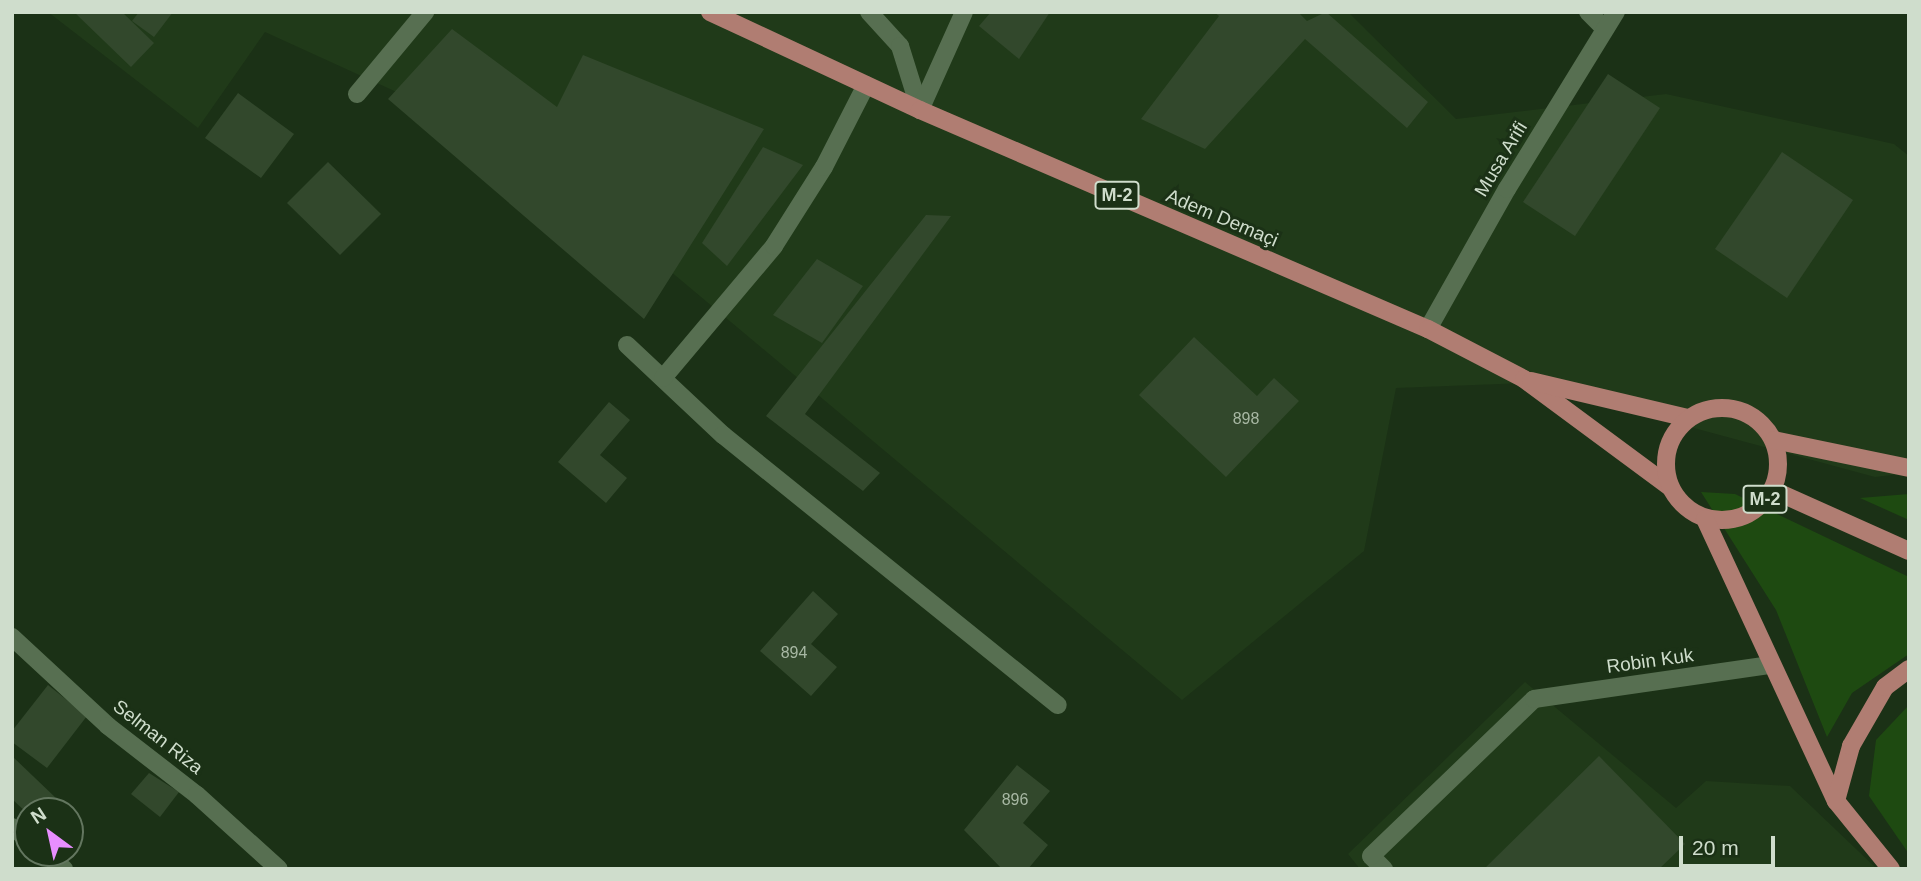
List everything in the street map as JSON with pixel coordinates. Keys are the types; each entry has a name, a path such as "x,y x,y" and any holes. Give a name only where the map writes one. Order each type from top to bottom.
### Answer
{"main road":[{"name":"Adem Demaçi","path":"710,12 919,110 1428,330 1524,379 1670,487"},
{"name":"Adem Demaçi","path":"1524,379 1688,418"},
{"path":"1670,487 1665,462 1671,438 1688,418 1711,407 1737,408 1759,419 1774,440 1909,468"},
{"name":"M-2","path":"1670,487 1685,508 1705,519 1734,519 1757,509 1773,490 1780,464 1774,440"},
{"name":"M-2","path":"1773,490 1909,551"},
{"path":"1705,519 1836,801 1891,869"},
{"path":"1836,801 1852,746 1885,687 1909,669"}],"street":[{"path":"357,94 425,12"},
{"path":"869,12 900,46 919,110"},
{"path":"919,110 964,12"},
{"path":"1587,12 1605,29"},
{"name":"Musa Arifi","path":"1428,330 1507,189 1616,12"},
{"path":"663,378 774,246 824,167 866,85"},
{"path":"627,345 723,435 1058,705"},
{"name":"Selman Riza","path":"12,638 108,726 197,794 279,869"},
{"name":"Robin Kuk","path":"1384,869 1371,856 1534,699 1771,664"}],"shaded area":[{"path":"48,12 1348,12 1456,119 1666,94 1894,144 1909,156 1909,473 1875,477 1527,383 1396,388 1364,551 1182,700 528,152 265,32 198,128"},
{"path":"1701,492 1735,494 1909,577 1909,654 1852,693 1827,737 1776,610"},
{"path":"1909,494 1909,520 1860,498"},
{"path":"1525,682 1676,808 1706,781 1790,786 1877,869 1360,869 1348,854"},
{"path":"1909,705 1909,854 1869,796 1876,740"}],"building":[{"path":"74,12 122,12 154,43 131,67"},
{"path":"139,12 173,12 154,37 132,21"},
{"path":"991,12 1050,12 1019,59 979,26"},
{"path":"1214,12 1298,12 1307,21 1326,12 1428,102 1407,128 1305,39 1205,149 1141,119 1219,16"},
{"path":"452,29 557,107 583,55 764,129 644,319 388,99"},
{"path":"1608,74 1660,108 1575,236 1523,202"},
{"path":"238,93 294,134 261,178 205,138"},
{"path":"763,147 803,165 727,266 702,243"},
{"path":"1782,152 1853,200 1787,298 1715,249"},
{"path":"328,162 381,214 340,255 287,203"},
{"path":"926,215 951,216 805,414 880,473 863,491 766,416"},
{"path":"817,259 863,286 822,343 773,315"},
{"path":"1194,337 1257,396 1274,378 1299,401 1226,477 1139,395"},
{"path":"609,402 630,420 600,455 627,478 606,503 558,462"},
{"path":"813,591 838,614 811,644 837,667 811,696 760,651"},
{"path":"48,685 87,716 47,768 12,742 12,731"},
{"path":"12,756 55,797 12,799"},
{"path":"1599,756 1685,844 1659,869 1484,869"},
{"path":"1017,765 1050,791 1023,823 1048,845 1028,869 1002,869 964,830"},
{"path":"149,773 179,792 160,817 131,794"}]}
